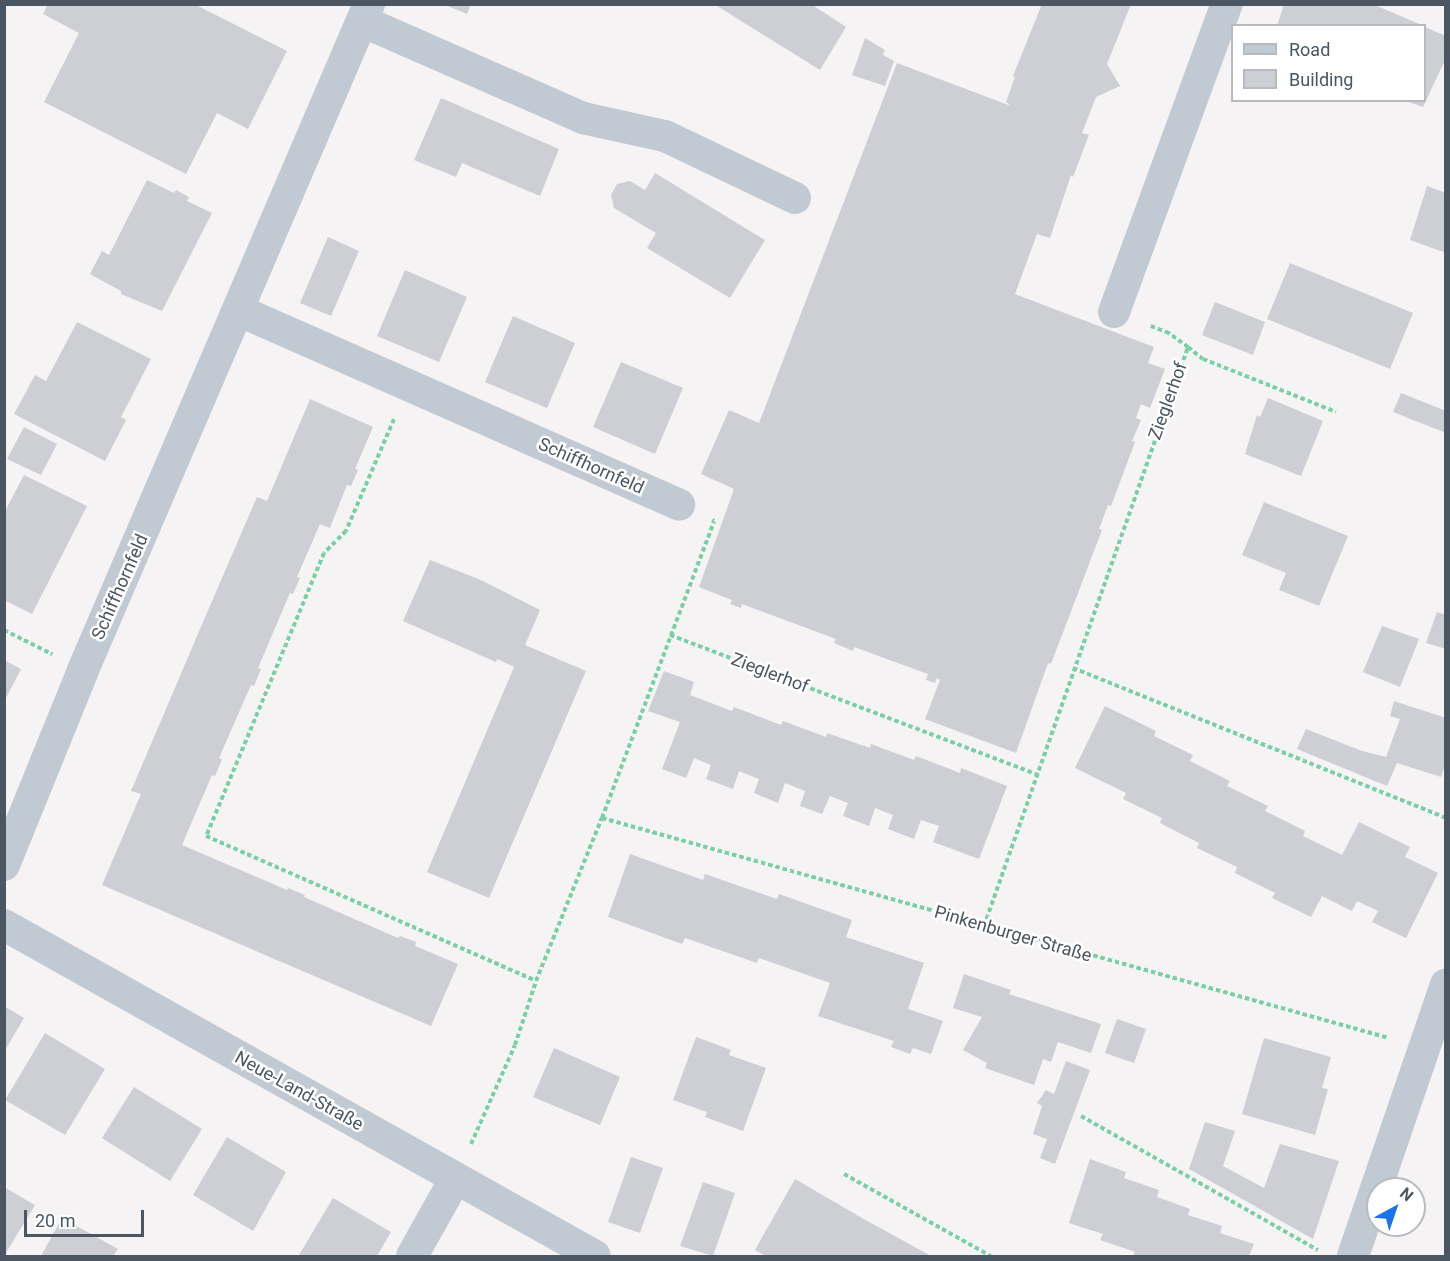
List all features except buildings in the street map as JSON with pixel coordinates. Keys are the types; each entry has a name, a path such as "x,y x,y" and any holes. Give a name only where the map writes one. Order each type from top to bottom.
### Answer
{"street":[{"path":"1114,312 1227,4"},
{"name":"Schiffhornfeld","path":"4,865 84,670 366,13 583,118 665,136 795,198"},
{"name":"Schiffhornfeld","path":"240,311 679,505"},
{"name":"Neue-Land-Straße","path":"4,925 595,1257"},
{"path":"1353,1257 1446,985"},
{"path":"412,1257 455,1179"}],"path":[{"name":"Zieglerhof","path":"984,926 1188,347 1169,333 1114,312"},
{"path":"1188,347 1203,358 1336,412"},
{"path":"409,386 346,531 324,553 206,836 536,981"},
{"path":"455,1179 515,1045 536,981 602,818 714,521 679,505"},
{"path":"4,630 84,670"},
{"name":"Zieglerhof","path":"670,635 1039,775"},
{"path":"1073,668 1446,818"},
{"name":"Pinkenburger Straße","path":"602,818 1424,1048"},
{"path":"1082,1116 1319,1251"},
{"path":"844,1174 992,1257"}]}
